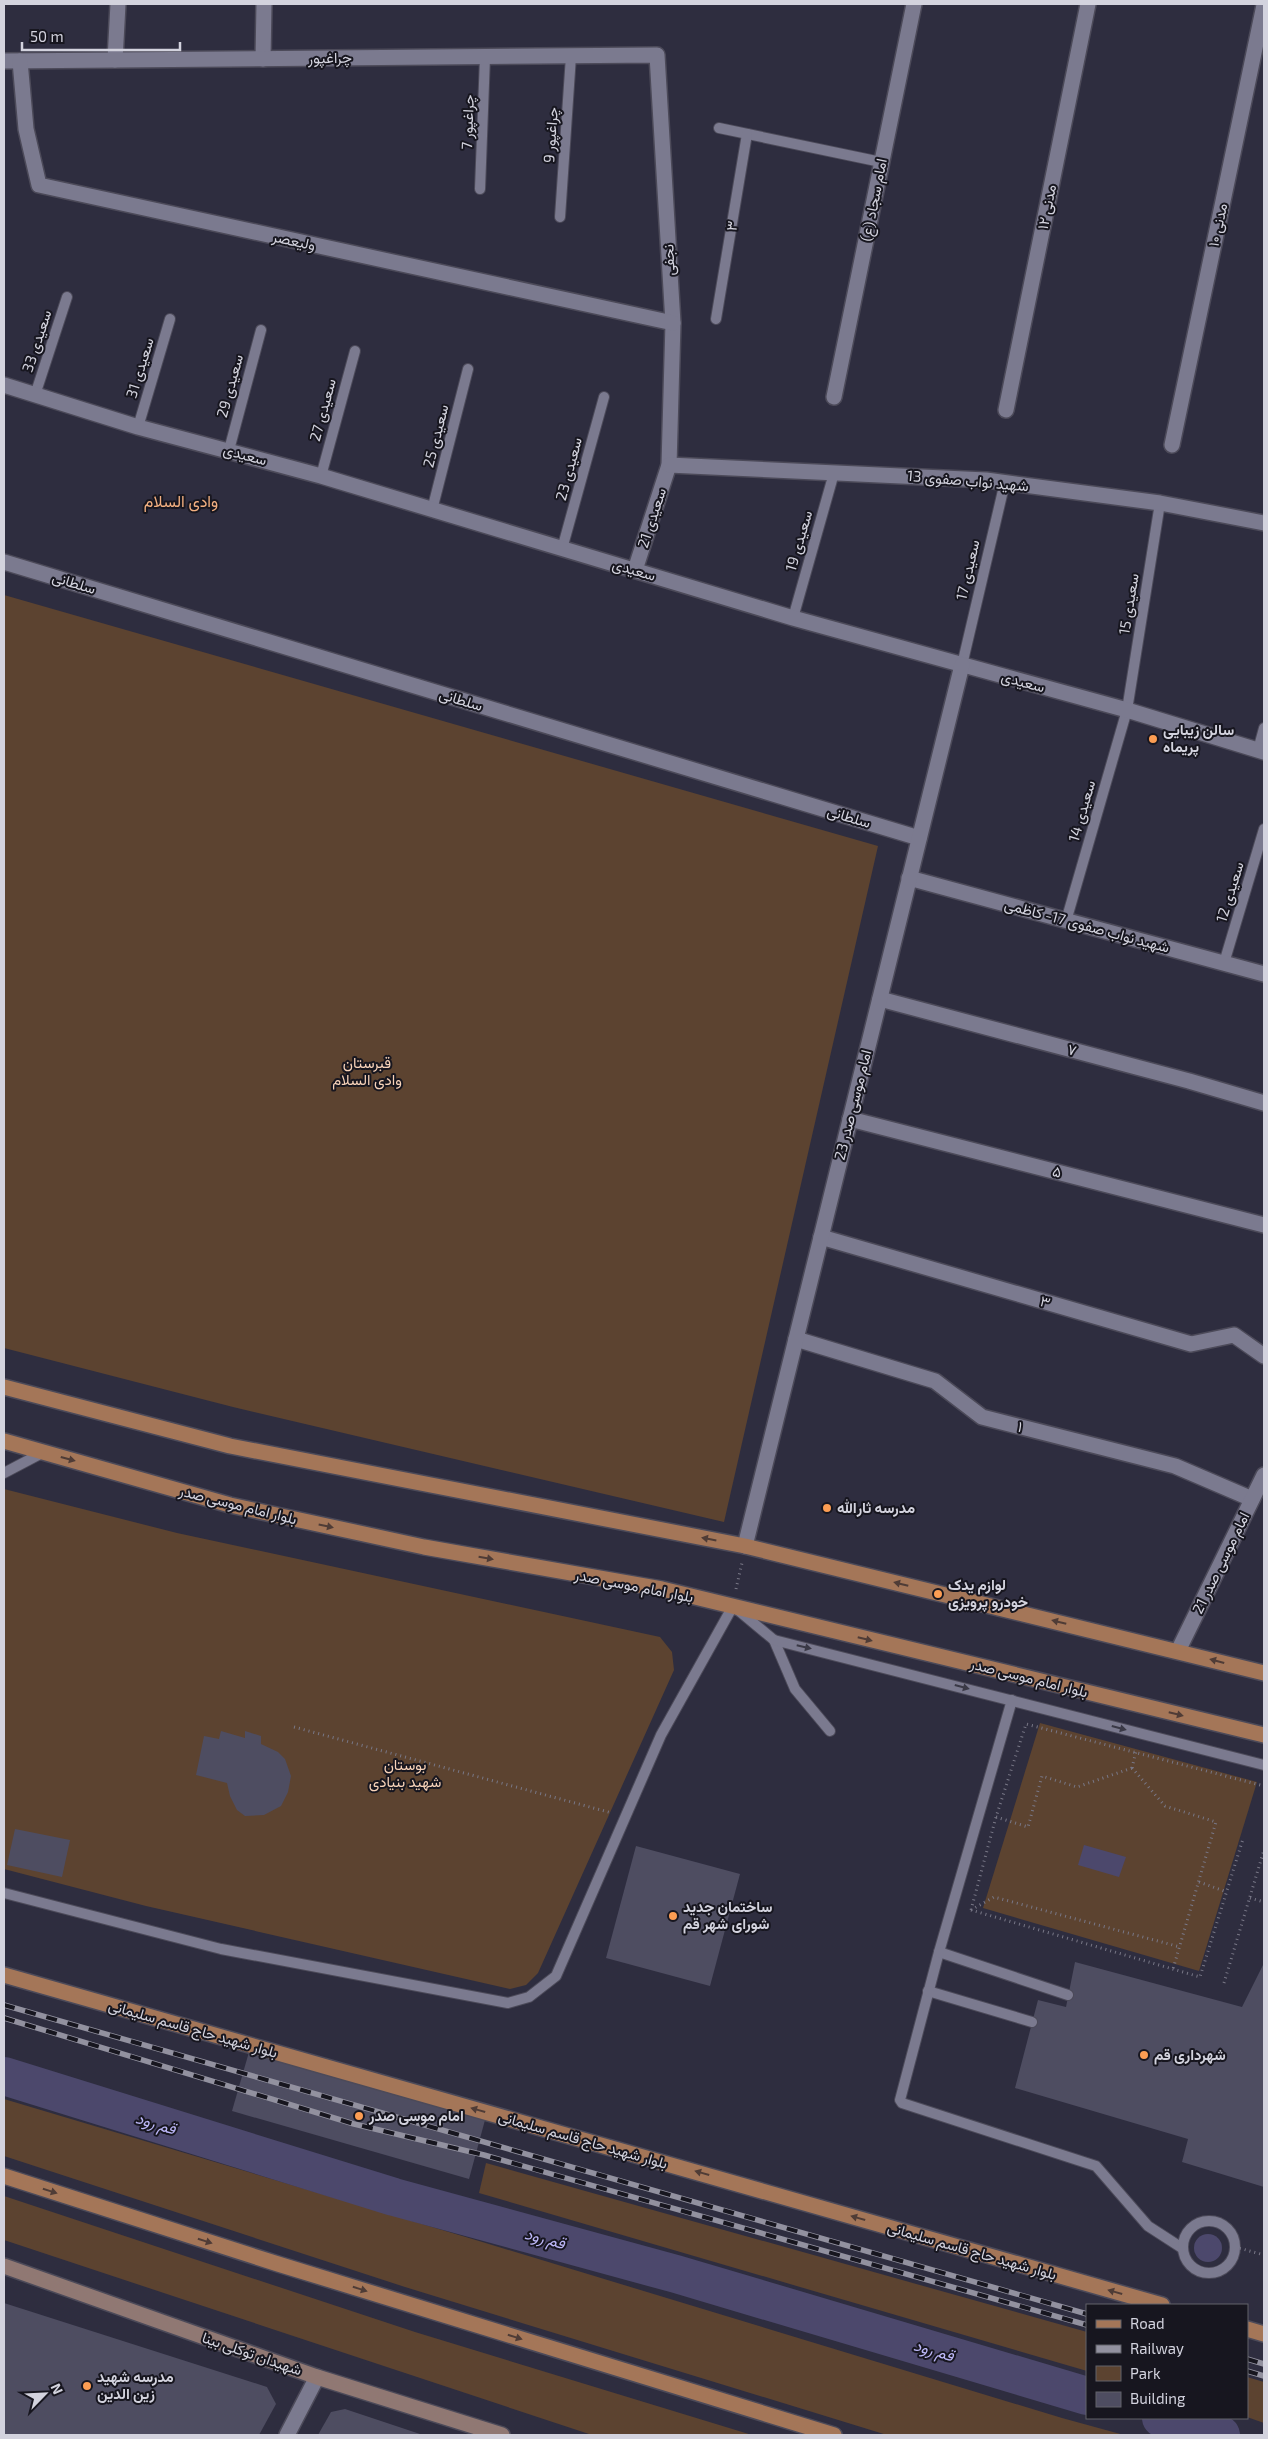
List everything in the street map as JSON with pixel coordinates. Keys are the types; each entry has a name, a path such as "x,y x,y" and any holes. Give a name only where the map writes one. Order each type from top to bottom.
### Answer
{"main road":[{"path":"4,1387 230,1446 746,1546 1264,1673"},
{"name":"بلوار امام موسی صدر","path":"4,1441 230,1505 424,1548 662,1589 1264,1735"},
{"name":"بلوار شهید حاج قاسم سلیمانی","path":"4,1975 1158,2304"},
{"path":"4,2176 288,2267 834,2435"},
{"name":"شهیدان توکلی بینا","path":"4,2266 317,2377 502,2435"},
{"path":"1248,2330 1264,2334"}],"street":[{"path":"115,60 118,4"},
{"path":"263,59 264,4"},
{"name":"امام سجاد (ع)","path":"834,397 914,4"},
{"name":"مدنی ۱۲","path":"1006,410 1088,4"},
{"name":"مدنی ۱۰","path":"1172,445 1264,5"},
{"name":"چراغپور","path":"4,61 657,55"},
{"name":"نجفی","path":"657,55 672,323 669,465"},
{"name":"ولیعصر","path":"20,61 26,129 39,185 672,323"},
{"name":"سعیدی","path":"4,385 138,427 321,476 793,618 1127,710 1261,751"},
{"name":"شهید نواب صفوی 13","path":"669,465 986,480 1160,503 1264,523"},
{"name":"سعیدی 21","path":"635,570 669,465"},
{"name":"سلطانی","path":"4,562 919,838"},
{"name":"امام موسی صدر 23","path":"746,1546 962,665"},
{"name":"شهید نواب صفوی 17- کاظمی","path":"909,878 1264,974"},
{"name":"۷","path":"880,998 1189,1080 1264,1103"},
{"name":"۵","path":"850,1119 1264,1225"},
{"name":"۳","path":"821,1237 1191,1344 1234,1335 1264,1356"},
{"name":"۱","path":"796,1339 935,1381 982,1417 1175,1466 1252,1499"},
{"name":"امام موسی صدر 21","path":"1178,1651 1264,1475"},
{"path":"287,2435 317,2377"}],"lane":[{"name":"چراغپور 9","path":"560,216 571,56"},
{"name":"چراغپور 7","path":"480,188 486,57"},
{"path":"719,128 881,162"},
{"name":"۳","path":"716,319 747,134"},
{"name":"سعیدی 33","path":"36,395 67,297"},
{"name":"سعیدی 31","path":"138,427 170,318"},
{"name":"سعیدی 29","path":"229,450 261,330"},
{"name":"سعیدی 27","path":"321,476 355,352"},
{"name":"سعیدی 25","path":"432,510 468,369"},
{"name":"سعیدی 23","path":"562,549 604,397"},
{"name":"سعیدی 19","path":"793,618 834,473"},
{"name":"سعیدی 17","path":"962,665 1005,482"},
{"name":"سعیدی 15","path":"1127,710 1160,503"},
{"name":"سعیدی 14","path":"1066,921 1127,710"},
{"path":"1261,751 1264,728"},
{"name":"سعیدی 12","path":"1224,964 1264,829"},
{"path":"4,1473 42,1452"},
{"path":"4,1893 221,1949 508,2003 529,1997 556,1976 661,1735 733,1606 774,1640 1264,1765"},
{"path":"774,1640 795,1689 830,1730"},
{"path":"1012,1700 928,1991 900,2100 902,2103 1096,2166 1146,2224 1182,2248"},
{"path":"939,1952 1068,1995"},
{"path":"928,1991 1032,2022"},
{"path":"1213,2221 1229,2230 1235,2247 1230,2263 1217,2273 1209,2274 1193,2269 1184,2256 1182,2248 1188,2230 1195,2224 1213,2221"}],"path":[{"path":"733,1606 746,1546"},
{"path":"971,1910 996,1817 1026,1724 1264,1786"},
{"path":"294,1727 625,1817"},
{"path":"996,1817 1028,1828 1042,1776 1077,1787 1132,1768 1165,1806 1216,1822 1173,1970"},
{"path":"971,1910 1200,1977 1243,1839"},
{"path":"1224,1984 1264,1850"},
{"path":"1199,1882 1227,1892"},
{"path":"971,1910 994,1897 1180,1948"},
{"path":"1250,1898 1264,1902"},
{"path":"1235,2247 1264,2255"}],"green space":[{"name":"قبرستان وادی السلام","path":"4,595 878,846 724,1522 233,1407 4,1348"},
{"name":"بوستان شهید بنیادی","path":"4,1489 177,1533 660,1637 672,1652 674,1670 538,1973 526,1985 510,1989 146,1906 4,1869"},
{"path":"1040,1723 1257,1782 1199,1971 983,1908"},
{"path":"4,2099 1062,2418 1124,2435 887,2435 405,2287 4,2156"},
{"path":"486,2163 1086,2332 1086,2371 479,2193"},
{"path":"4,2196 415,2332 752,2435 592,2435 4,2240"},
{"path":"1248,2377 1264,2382 1264,2423 1248,2417"}],"shaded area":[{"path":"1084,1845 1126,1857 1119,1877 1078,1865"},
{"path":"1208,2234 1218,2238 1222,2248 1218,2258 1208,2262 1198,2258 1194,2248 1198,2238"}],"building":[{"path":"221,1731 245,1738 245,1731 261,1736 261,1744 278,1752 285,1759 291,1776 288,1792 281,1806 264,1815 245,1816 237,1810 230,1796 227,1783 196,1775 204,1736 219,1739"},
{"path":"15,1829 70,1840 62,1877 7,1865"},
{"name":"ساختمان جدید شورای شهر قم","path":"636,1846 740,1874 710,1986 606,1958"},
{"name":"شهرداری قم","path":"1075,1962 1242,2007 1264,1963 1264,2187 1182,2162 1188,2139 1015,2088 1038,2000 1066,2007"},
{"name":"امام موسی صدر","path":"249,2052 485,2120 469,2179 232,2111"},
{"path":"4,2303 267,2387 276,2404 259,2435 4,2435"},
{"path":"345,2409 423,2435 318,2435 331,2412"}],"waterway":[{"name":"قم رود","path":"4,2076 394,2197 676,2274 1086,2396"},
{"name":"قم رود","path":"1165,2419 1221,2435"}],"railway":[{"path":"4,2005 1086,2314"},
{"path":"4,2018 354,2124 484,2155 1086,2325"},
{"path":"1248,2359 1264,2364"},
{"path":"1248,2371 1264,2376"}],"place":[{"name":"سالن زیبایی پریماه","path":"1153,739"},
{"name":"مدرسه ثارالله","path":"827,1508"},
{"name":"لوازم یدک خودرو پرویزی","path":"938,1594"},
{"name":"ساختمان جدید شورای شهر قم","path":"673,1916"},
{"name":"شهرداری قم","path":"1144,2055"},
{"name":"امام موسی صدر","path":"359,2116"},
{"name":"مدرسه شهید زین الدین","path":"87,2386"}],"district":[{"name":"وادی السلام","path":"181,501"}]}
